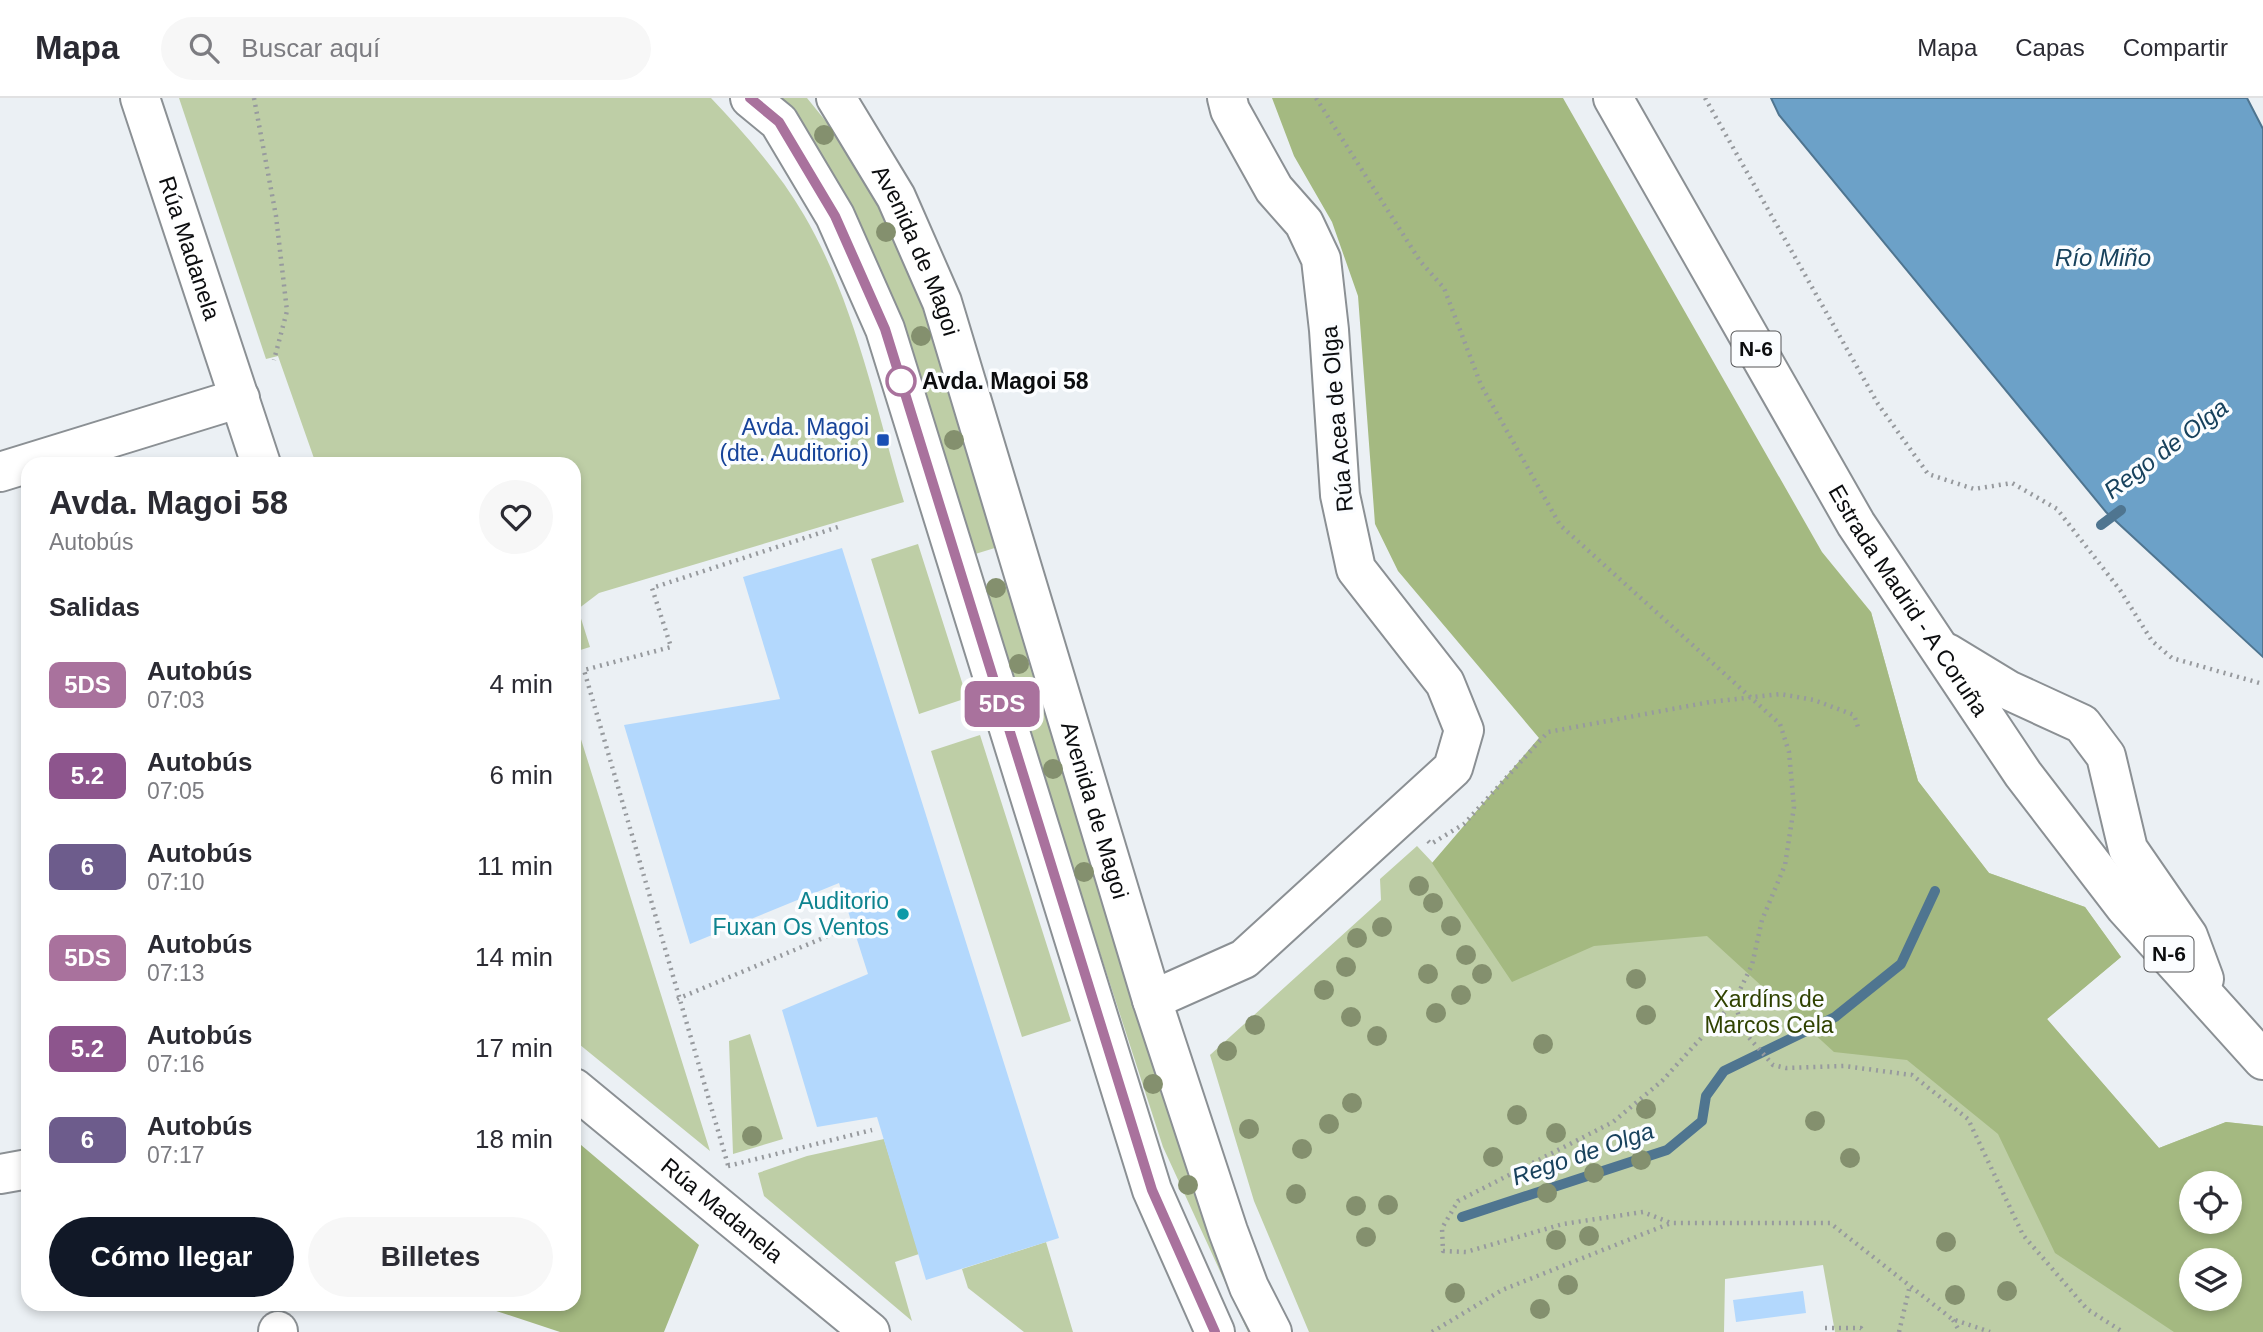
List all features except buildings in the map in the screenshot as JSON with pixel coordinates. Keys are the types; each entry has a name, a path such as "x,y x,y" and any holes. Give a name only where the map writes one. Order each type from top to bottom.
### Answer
{"main road":[{"name":"Rúa Madanela","path":"139,98 259,457"},
{"path":"750,98 779,122 835,216 885,329 1152,1190 1215,1332"},
{"name":"Avenida de Magoi","path":"836,98 896,197 942,302 1153,1000 1228,1231 1249,1287 1272,1332"},
{"name":"Rúa Acea de Olga","path":"1153,1000 1244,959 1453,768 1464,730 1445,683 1356,569 1340,495 1329,330 1321,259 1304,223 1274,189 1230,110 1227,98"},
{"path":"1606,98 1656,173"},
{"name":"Estrada Madrid - A Coruña","path":"1613,98 1856,524 1938,647 2024,774 2125,907 2263,1060"},
{"path":"49,457 240,398"},
{"path":"0,472 21,466"},
{"path":"1938,647 2008,690 2082,724 2106,756 2128,849 2188,936 2212,1001"},
{"name":"Rúa Madanela","path":"581,1094 870,1332"},
{"path":"0,1174 21,1170"}],"path":[{"path":"254,98 276,216 287,311 274,360"},
{"path":"1316,98 1420,261 1444,288 1481,385 1560,525 1780,724 1789,752 1794,807 1785,865 1762,920 1752,965 1734,1002 1662,1081 1613,1122 1458,1201 1442,1228 1443,1251 1466,1252 1563,1224 1643,1212 1671,1223 1830,1223 1952,1319 1960,1332"},
{"path":"1705,98 1878,404 1928,474 1974,489 2012,483 2057,509 2120,590 2152,641 2172,658 2263,684"},
{"path":"725,1172 728,1166 677,999 584,670 671,647 652,588 838,527"},
{"path":"1425,837 1431,844 1464,824 1548,732 1780,694 1814,700 1854,715 1858,727"},
{"path":"677,999 841,931"},
{"path":"1734,1002 1745,1033 1773,1065 1786,1068 1844,1066 1912,1075 1968,1119 2023,1235 2087,1309 2123,1332"},
{"path":"728,1166 872,1130"},
{"path":"1432,1332 1502,1290 1671,1223"},
{"path":"1899,1332 1910,1284"},
{"path":"1952,1319 1990,1332"},
{"path":"1825,1328 1861,1328 1864,1332"}],"green space":[{"path":"179,98 711,98 773,169 822,248 862,355 904,502 599,593 581,607 581,457 314,457 278,356 266,359"},
{"path":"771,98 807,98 837,135 892,224 925,313 998,547 972,555 886,283 848,206"},
{"path":"1272,98 1563,98 1822,552 1871,612 1918,781 1989,873 2085,907 2121,957 2047,1019 2159,1148 2226,1122 2263,1126 2263,1332 2174,1332 2055,1253 1998,1134 1907,1060 1834,1052 1707,936 1594,946 1512,982 1432,863 1539,738 1398,571 1375,524 1358,296 1332,222 1294,156"},
{"path":"918,544 967,698 919,714 871,559"},
{"path":"1008,580 1256,1332 1248,1332 1163,1147 982,589"},
{"name":"Xardíns de Marcos Cela","path":"1871,612 1918,781 1989,873 2085,907 2121,957 2047,1019 2159,1148 2226,1122 2263,1126 2263,1332 1835,1332 1823,1265 1725,1279 1724,1332 1309,1332 1254,1201 1210,1055 1381,900 1380,879 1417,846 1433,863 1539,738"},
{"path":"581,618 590,647 581,650"},
{"path":"980,735 1071,1021 1022,1037 931,751"},
{"path":"581,739 710,1151 581,1046"},
{"path":"750,1034 783,1139 733,1154 729,1041"},
{"path":"884,1139 919,1254 895,1262 912,1321 764,1196 758,1173 807,1156"},
{"path":"581,1145 699,1245 664,1332 560,1332 496,1311 581,1311"},
{"path":"1046,1242 1073,1332 1024,1332 968,1288 962,1269"}],"water":[{"name":"Río Miño","path":"1771,98 2247,98 2263,129 2263,657 2106,512 1779,115"}],"waterway":[{"name":"Rego de Olga","path":"2101,525 2121,510"},
{"name":"Rego de Olga","path":"1462,1217 1667,1150 1702,1121 1706,1096 1724,1071 1835,1017 1901,964 1935,891"}],"bus line":[{"name":"5DS","path":"750,98 779,122 835,216 885,329 1152,1190 1215,1332"}],"place":[{"name":"Avda. Magoi 58","path":"901,381"},
{"name":"Avda. Magoi (dte. Auditorio)","path":"883,440"},
{"name":"Auditorio Fuxan Os Ventos","path":"903,914"}]}
